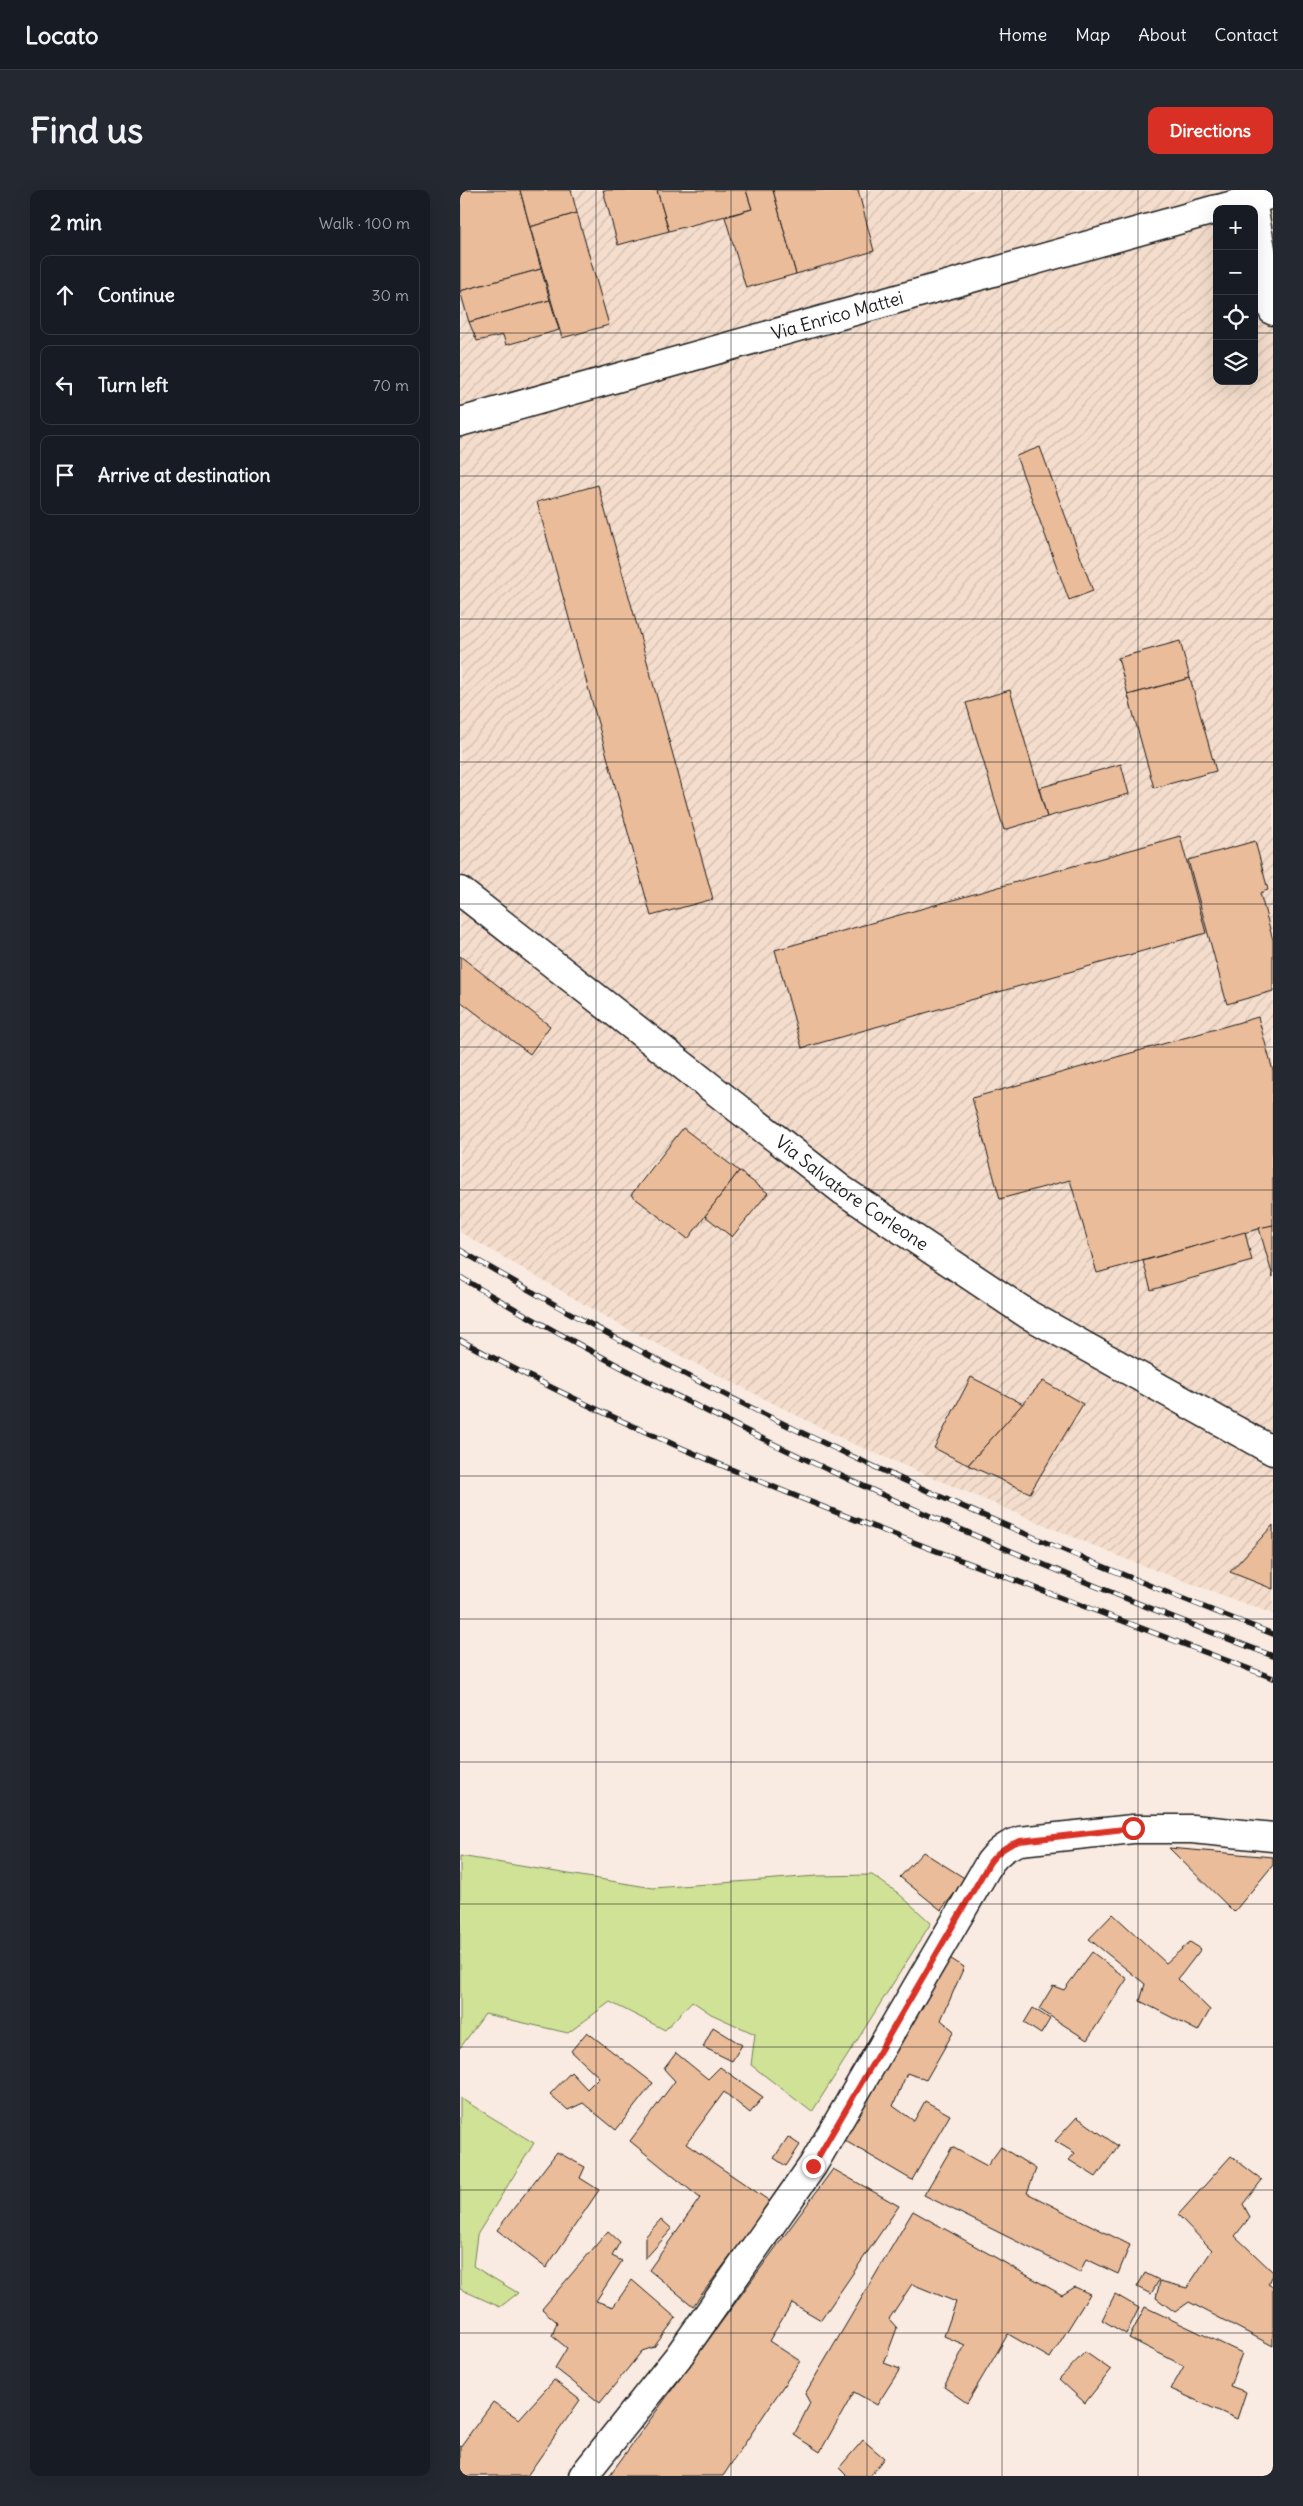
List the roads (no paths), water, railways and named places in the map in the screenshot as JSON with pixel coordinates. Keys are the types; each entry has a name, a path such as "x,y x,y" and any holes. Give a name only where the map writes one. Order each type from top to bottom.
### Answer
{"street":[{"name":"Via Enrico Mattei","path":"1238,205 1257,201"},
{"path":"1257,201 1273,312"},
{"name":"Via Enrico Mattei","path":"460,422 1213,210"},
{"name":"Via Salvatore Corleone","path":"460,891 842,1190 1029,1315 1273,1451"},
{"path":"583,2476 678,2357 813,2166 990,1862 998,1852 1008,1844 1020,1841 1133,1828 1192,1828 1273,1837"}],"railway":[{"path":"460,1250 558,1307 657,1360 757,1411 858,1459 1063,1550 1273,1634"},
{"path":"460,1277 656,1386 858,1484 1064,1573 1273,1656"},
{"path":"460,1340 530,1377 601,1411 746,1475 893,1534 1273,1678"}]}
